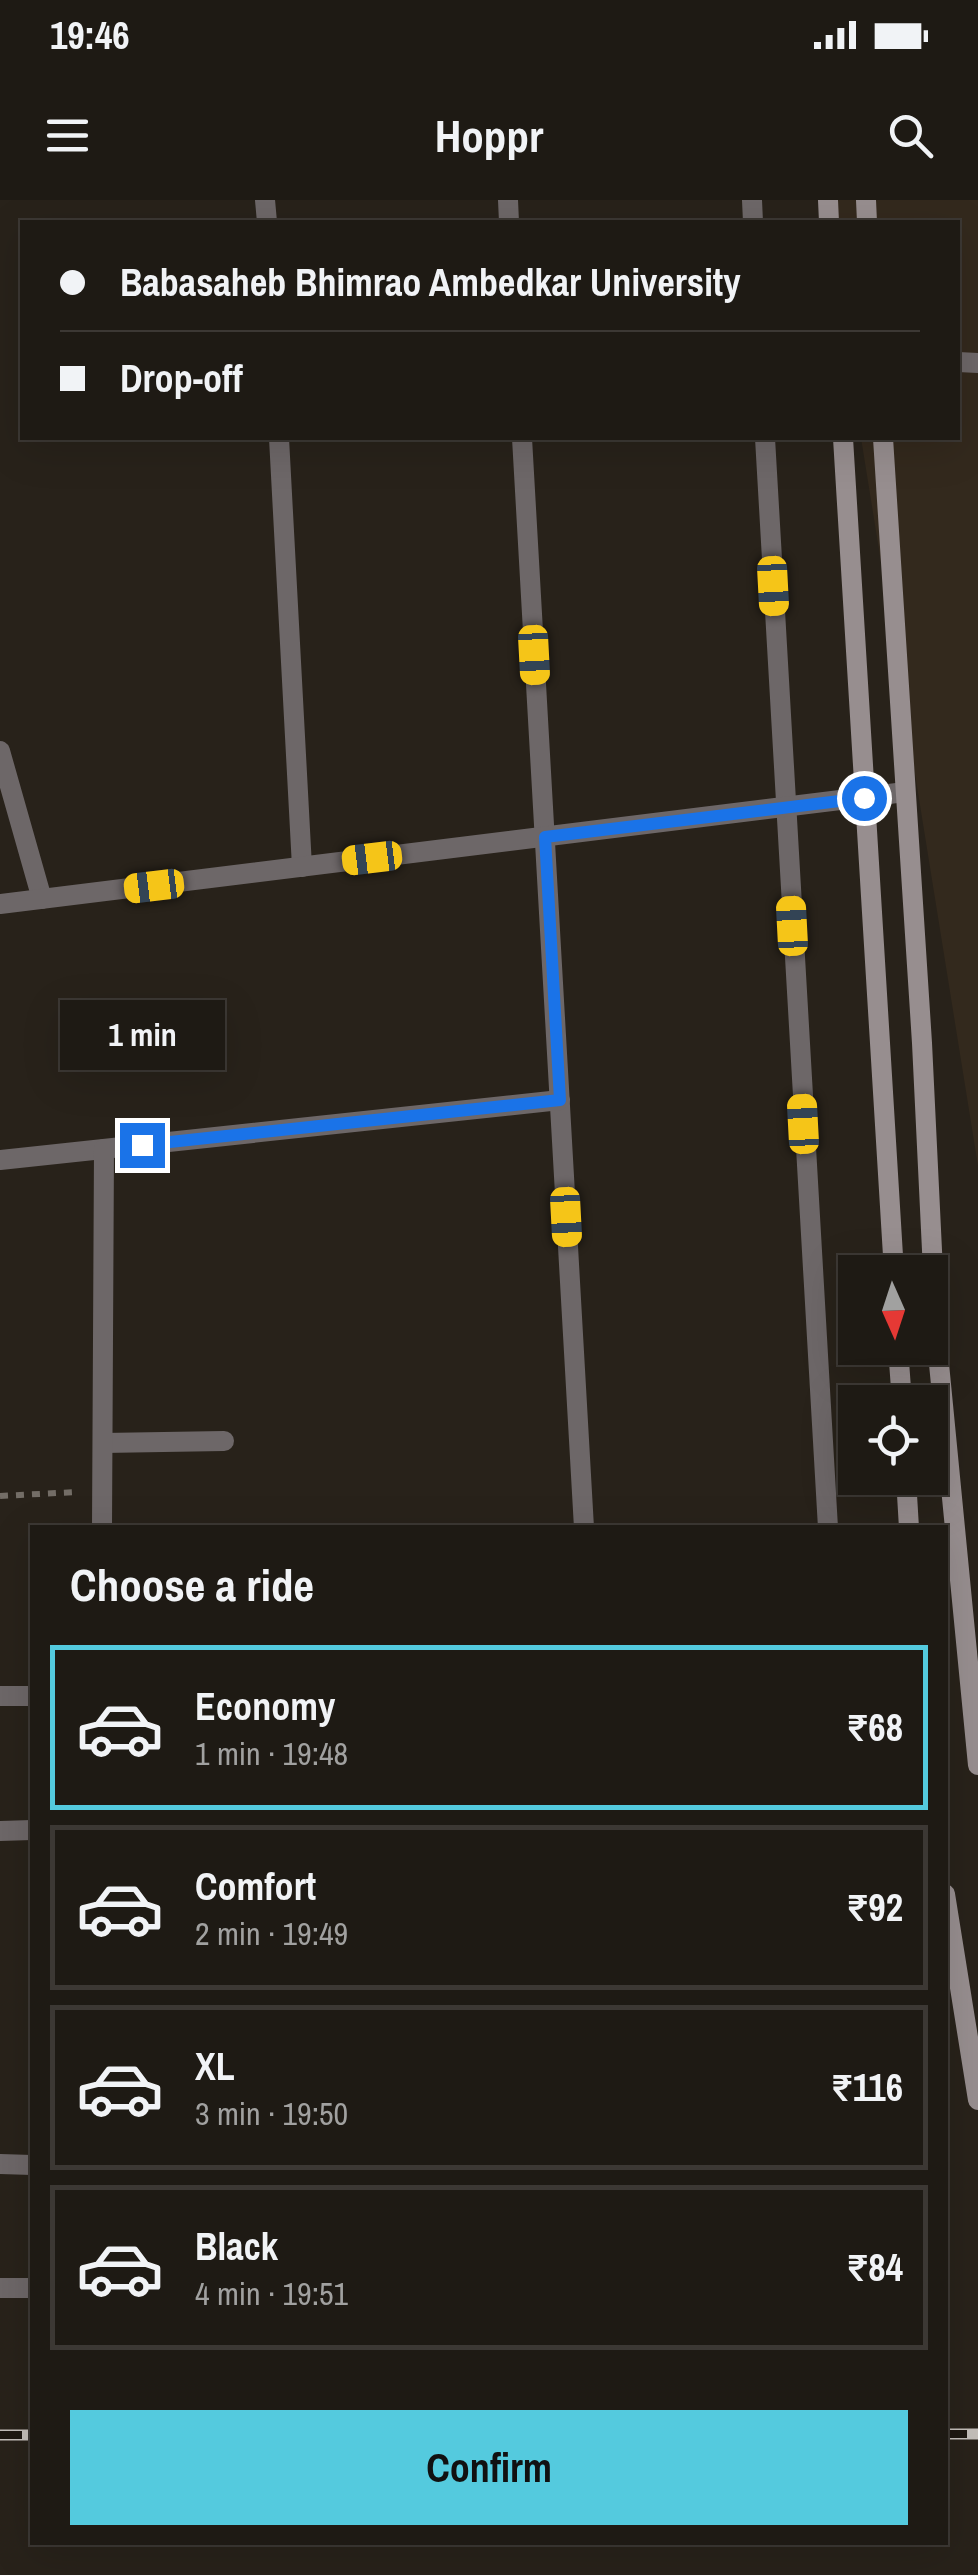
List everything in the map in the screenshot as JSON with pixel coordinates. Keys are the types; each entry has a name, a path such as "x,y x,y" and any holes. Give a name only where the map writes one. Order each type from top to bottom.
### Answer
{"street":[{"path":"278,440 302,867"},
{"path":"522,440 584,1525"},
{"path":"765,440 828,1525"},
{"path":"844,440 893,1255"},
{"path":"883,440 922,1043 936,1333 978,1765"},
{"path":"0,751 42,899"},
{"path":"0,904 905,792"},
{"path":"0,1160 560,1100"},
{"path":"102,1525 104,1149"},
{"path":"103,1443 224,1441"},
{"path":"907,1495 910,1525"},
{"path":"0,1696 30,1696"},
{"path":"0,1830 30,1830"},
{"path":"948,1913 978,2100"},
{"path":"0,2164 30,2165"},
{"path":"0,2288 30,2288"}],"path":[{"path":"0,1496 102,1491"}],"shaded area":[{"path":"823,200 978,200 978,1166 861,440 960,440 960,220 827,220"}],"railway":[{"path":"948,2434 978,2434"},
{"path":"0,2435 30,2435"}],"route":[{"path":"142,1145 560,1100 545,837 864,798"}]}
